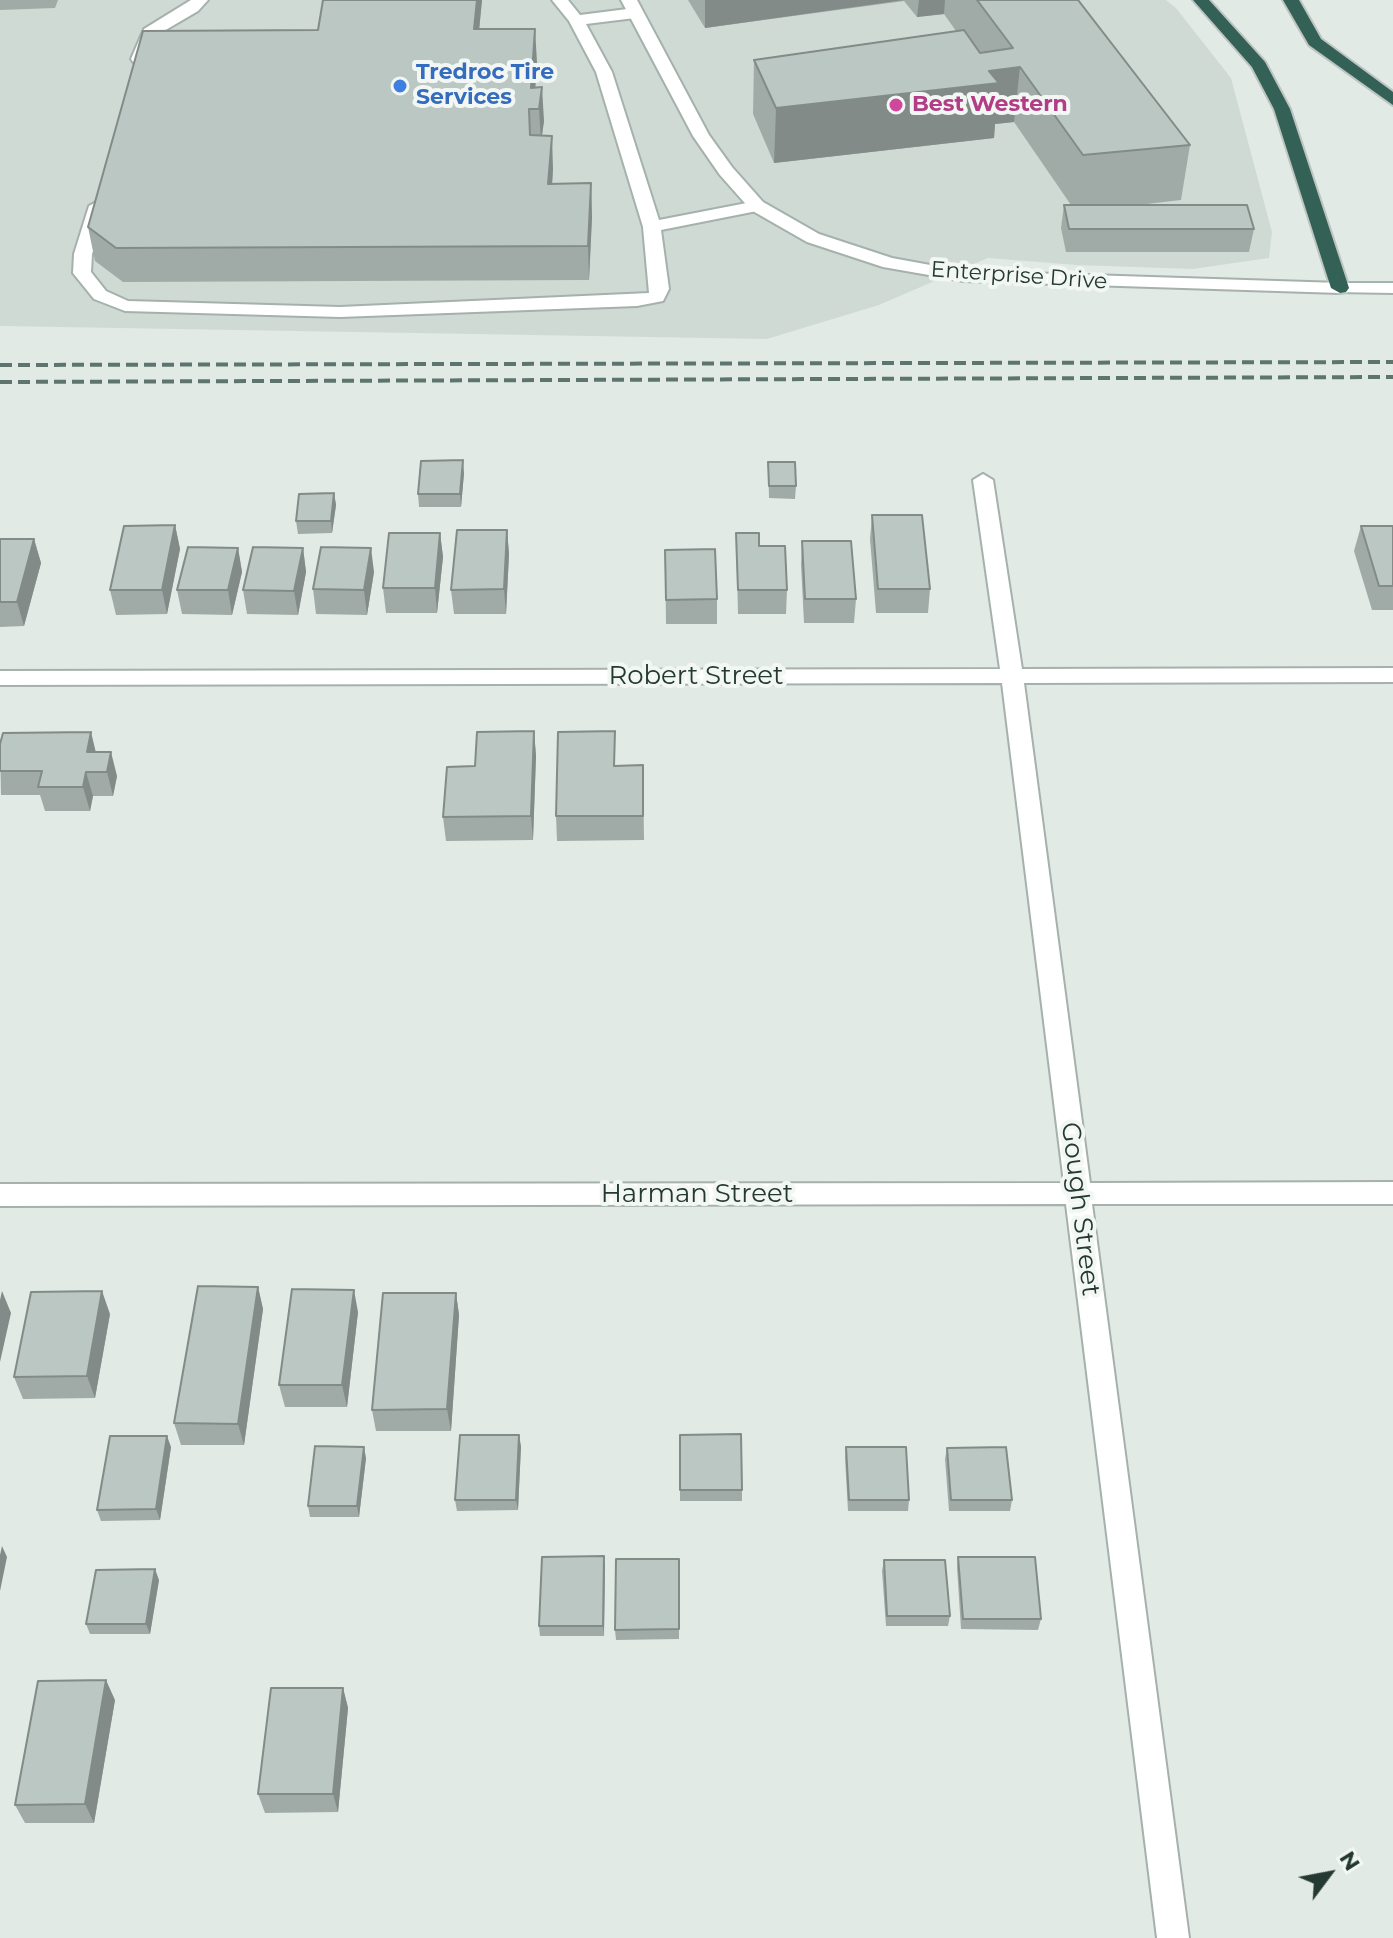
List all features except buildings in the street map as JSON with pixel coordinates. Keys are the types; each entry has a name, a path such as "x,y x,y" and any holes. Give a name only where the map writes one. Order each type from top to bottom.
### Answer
{"highway":[{"path":"1201,0 1259,65 1282,109 1340,288"},
{"path":"1291,0 1315,42 1378,92 1393,100"}],"street":[{"path":"135,70 150,32 192,8 200,0"},
{"path":"104,185 83,254 82,273 100,295 139,308 340,312 637,301 660,293 652,227 604,72 576,20 560,0"},
{"path":"576,20 632,7"},
{"name":"Enterprise Drive","path":"632,7 701,136 726,171 757,206 813,238 844,250 889,263 963,276 1393,288"},
{"path":"652,227 757,206"},
{"name":"Gough Street","path":"983,480 1012,676 1173,1938"},
{"name":"Robert Street","path":"0,678 1393,675"},
{"name":"Harman Street","path":"0,1195 1393,1193"}],"shaded area":[{"path":"0,0 1166,0 1176,8 1231,78 1272,232 1269,258 1193,269 988,258 879,305 767,339 0,326"}],"railway":[{"path":"0,365 1393,362"},
{"path":"0,382 1393,377"}],"place":[{"name":"Tredroc Tire Services","path":"400,86"},
{"name":"Best Western","path":"896,105"}]}
